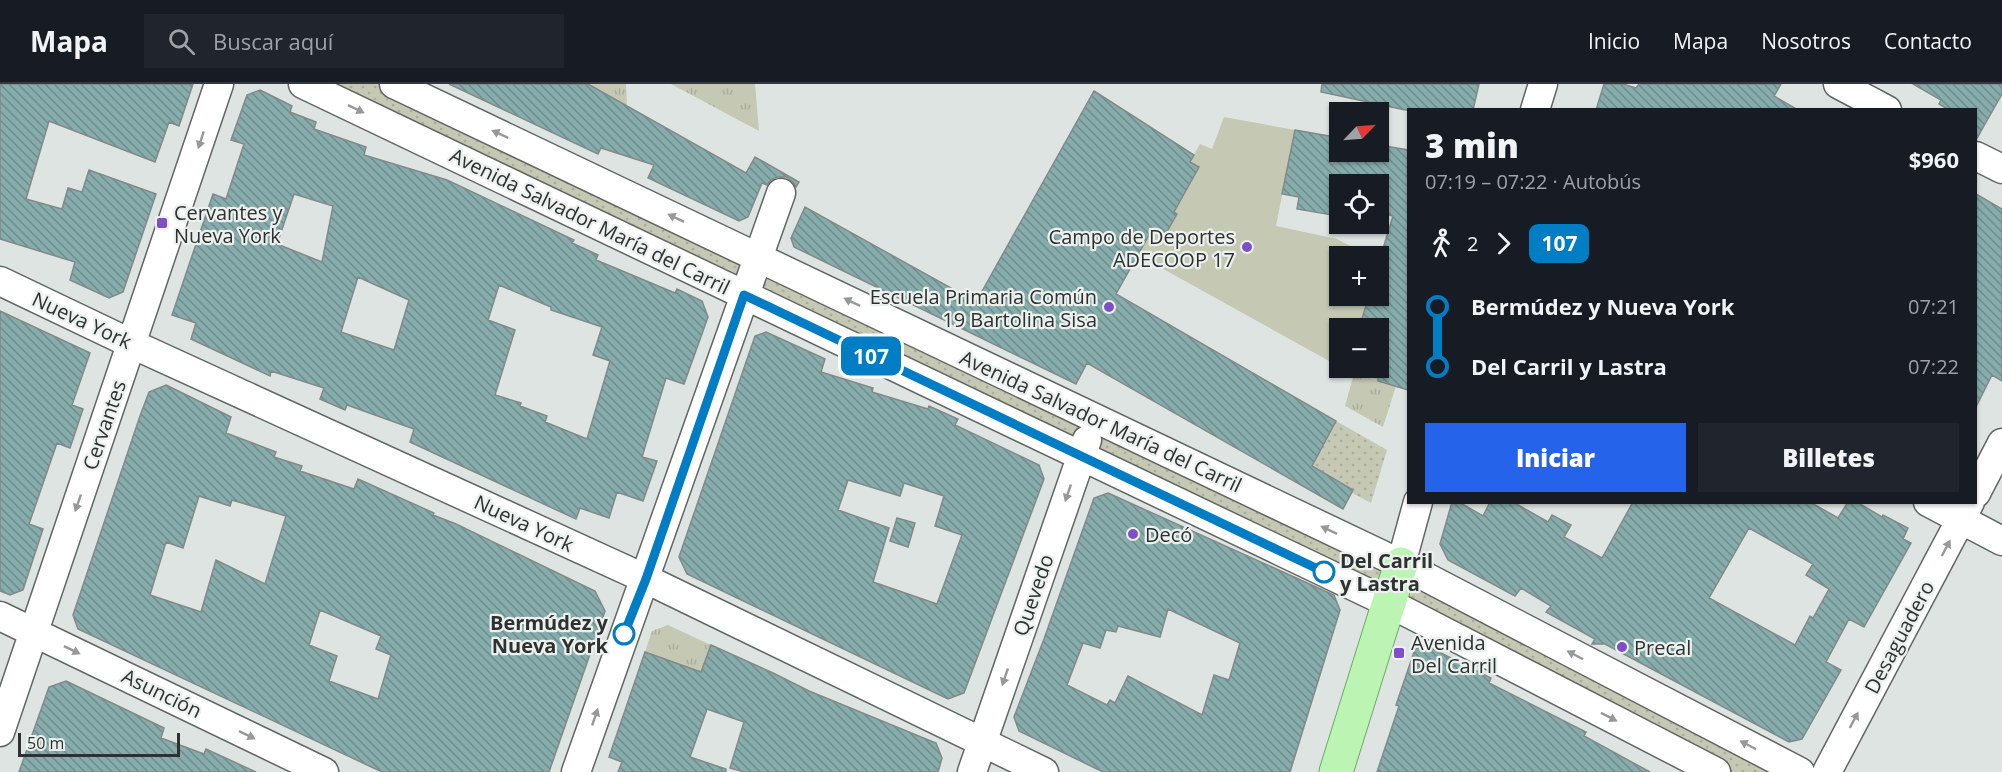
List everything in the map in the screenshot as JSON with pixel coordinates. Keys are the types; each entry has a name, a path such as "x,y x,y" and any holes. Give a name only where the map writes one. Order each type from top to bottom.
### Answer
{"main road":[{"path":"1336,772 1401,564"}],"street":[{"name":"Cervantes","path":"0,732 219,84"},
{"name":"Avenida Salvador María del Carril","path":"303,84 1389,603 1716,772"},
{"name":"Avenida Salvador María del Carril","path":"394,84 1401,564 1800,772"},
{"path":"1536,108 1543,84"},
{"path":"1838,84 1883,108"},
{"path":"1977,156 2002,169"},
{"path":"576,772 781,193"},
{"name":"Nueva York","path":"0,281 132,344 646,579 1044,772"},
{"name":"Quevedo","path":"972,772 1094,418"},
{"path":"1977,491 2002,444"},
{"path":"1401,564 1417,504"},
{"path":"1936,504 1966,511 2002,541"},
{"name":"Desaguadero","path":"1827,772 1966,511"},
{"name":"Asunción","path":"0,616 324,772"}],"green space":[{"path":"303,84 394,84 1800,772 1716,772"},
{"path":"588,84 626,84 627,106"},
{"path":"671,84 755,84 759,131"},
{"name":"Campo de Deportes ADECOOP 17","path":"1224,117 1295,130 1276,226 1337,239 1351,246 1329,246 1329,306 1389,306 1389,267 1407,277 1406,389 1371,378 1389,378 1389,318 1329,318 1329,361 1138,255 1153,228 1165,235 1177,214 1165,206 1186,191 1199,167 1190,162 1200,144 1212,149"},
{"path":"1353,378 1370,378 1396,386 1383,427 1345,406"},
{"path":"1336,421 1387,450 1371,503 1312,466"},
{"path":"668,625 711,645 701,672 645,652 652,631"}],"building":[{"path":"0,84 193,84 179,126 169,122 155,162 49,121 26,199 62,209 68,188 82,192 89,170 156,194 123,292 109,298 70,280 75,262 0,239"},
{"path":"449,84 588,84 746,173 755,157 799,182 796,187 786,177 777,177 767,185 762,183 748,217 739,221 648,178 654,165 601,148 598,154"},
{"path":"1322,84 1479,84 1473,108 1407,108 1405,110 1389,107 1389,102 1368,102 1321,92"},
{"path":"1604,84 1623,84 1636,88 1639,84 1781,84 1774,96 1795,108 1597,108"},
{"path":"1913,84 2002,84 2002,94 1977,138 1977,108 1946,108 1939,104 1941,100"},
{"path":"260,90 292,106 290,112 316,122 314,129 366,147 364,155 447,180 574,240 572,243 598,255 596,260 675,293 677,289 702,301 708,317 684,384 666,378 642,457 657,461 643,501 617,492 609,518 580,508 576,519 410,442 414,429 347,405 345,410 320,399 324,388 271,371 270,376 191,339 196,323 172,315 213,194 226,199 244,144 231,140 247,95","holes":["294,194 333,206 322,262 277,244","358,277 409,300 394,350 341,332","499,285 551,307 551,310 602,327 593,355 610,361 587,439 545,422 547,416 520,406 521,403 495,395 515,330 488,320"]},
{"name":"Escuela Primaria Común 19 Bartolina Sisa","path":"1094,91 1194,155 1190,162 1199,167 1174,212 1177,214 1165,235 1153,228 1116,294 1336,421 1312,466 1353,490 1343,509 1087,363 1076,384 794,247 791,238 805,207 976,302"},
{"path":"1295,130 1329,136 1329,162 1389,162 1389,147 1407,150 1407,390 1378,381 1378,378 1389,378 1389,318 1362,318 1366,306 1389,306 1389,246 1384,246 1393,216 1389,215 1389,174 1329,174 1329,214 1297,209 1299,197 1282,194"},
{"path":"1977,195 2002,209 2002,381 1992,375 1977,405"},
{"path":"0,311 90,353 72,405 83,409 70,448 57,443 29,524 43,529 23,590 10,595 0,591"},
{"path":"766,332 825,359 821,372 873,388 872,392 928,409 929,406 958,419 955,425 1039,465 1044,479 964,693 948,699 687,574 679,557 755,336","holes":["848,480 900,496 904,483 944,496 935,526 962,535 937,604 873,582 889,528 838,510"]},
{"path":"166,385 231,417 226,433 276,452 274,457 302,466 300,471 354,489 358,479 595,591 605,611 549,772 382,772 78,629 73,615 149,392","holes":["199,496 230,506 232,500 286,516 265,584 216,560 201,612 150,595 166,542 183,548","320,610 381,636 376,649 391,655 378,699 329,681 337,656 309,645"]},
{"path":"1108,493 1334,595 1340,610 1290,772 1103,772 1019,731 1014,717 1094,498","holes":["1168,609 1240,643 1229,680 1214,675 1202,715 1128,676 1115,703 1110,700 1107,705 1067,685 1083,643 1100,648 1106,630 1116,632 1118,626 1160,637"]},
{"path":"1451,504 1462,504 1483,516 1489,504 1516,504 1548,522 1552,515 1571,525 1564,537 1602,558 1632,504 1814,504 1838,518 1847,504 1860,504 1882,517 1883,515 1908,528 1903,539 1911,543 1864,627 1849,619 1826,662 1841,670 1802,739 1789,742 1605,644 1592,644 1595,639 1546,612 1551,606 1521,588 1515,596 1448,560 1440,544","holes":["1749,528 1813,564 1806,575 1829,589 1813,618 1810,616 1795,645 1709,598"]},
{"path":"897,518 915,523 908,547 890,541"},
{"path":"711,645 809,691 936,743 942,758 938,772 744,772 730,768 744,722 707,709 690,757 726,769 726,772 618,772 622,762 609,757 645,652 701,672"},
{"path":"1425,645 1491,678 1489,683 1586,732 1584,736 1650,772 1377,772 1415,649"},
{"path":"66,681 164,728 161,738 204,754 206,749 256,772 19,772 49,687"}],"bus line":[{"name":"107","path":"624,634 646,579 744,295 1324,572"}],"place":[{"name":"Cervantes y Nueva York","path":"162,223"},
{"name":"Campo de Deportes ADECOOP 17","path":"1247,247"},
{"name":"Escuela Primaria Común 19 Bartolina Sisa","path":"1109,307"},
{"name":"Decó","path":"1133,534"},
{"name":"Del Carril y Lastra","path":"1324,572"},
{"name":"Bermúdez y Nueva York","path":"624,634"},
{"name":"Precal","path":"1622,647"},
{"name":"Avenida Del Carril","path":"1399,653"}]}
